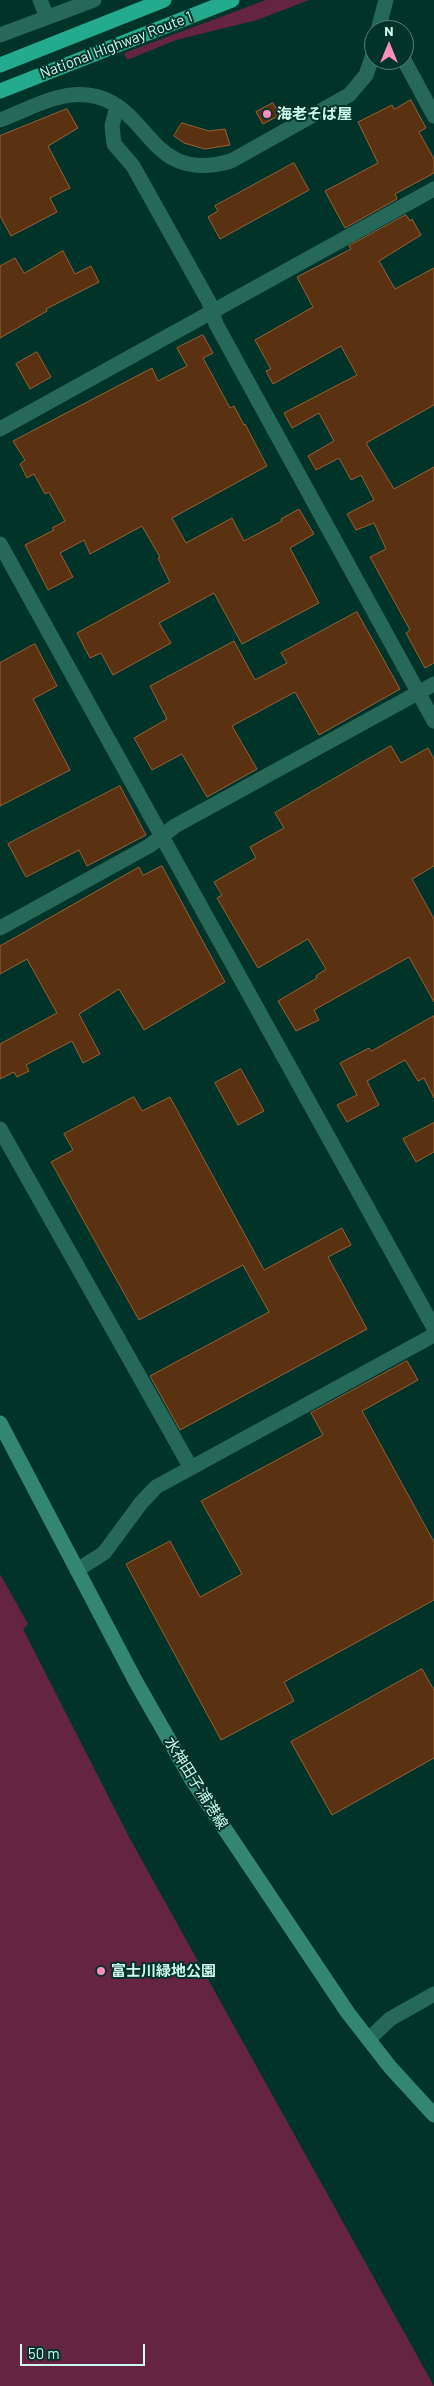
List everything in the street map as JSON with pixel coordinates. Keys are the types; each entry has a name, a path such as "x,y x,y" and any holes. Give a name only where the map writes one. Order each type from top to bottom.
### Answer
{"highway":[{"name":"National Highway Route 1","path":"0,65 164,0"},
{"name":"National Highway Route 1","path":"0,91 232,0"}],"main road":[{"name":"水神田子浦港線","path":"0,1423 157,1721 192,1780 348,2013 434,2115"}],"street":[{"path":"40,0 46,17"},
{"path":"0,35 94,0"},
{"path":"381,20 386,0"},
{"path":"0,120 70,95 88,95 117,106 168,157 198,166 215,166 231,161 350,95 368,70"},
{"path":"409,70 434,116"},
{"path":"117,106 112,126 114,144 133,166 213,312 216,324 434,721"},
{"path":"0,429 434,189"},
{"path":"0,544 434,1328"},
{"path":"0,928 148,846 175,826 434,684"},
{"path":"0,1128 191,1468"},
{"path":"78,1570 104,1553 148,1494 191,1468 434,1335"},
{"path":"369,2039 390,2019 434,1994"}],"shaded area":[{"path":"266,0 309,0 257,20 176,40 127,60 124,53"},
{"name":"富士川緑地公園","path":"0,1574 28,1624 23,1629 129,1837 434,2386 0,2386"}],"building":[{"path":"411,100 426,128 419,132 434,159 434,173 395,194 397,199 345,228 325,191 378,163 358,122 392,105 394,109"},
{"path":"273,103 280,115 263,124 256,112"},
{"path":"67,109 78,128 48,146 70,188 50,198 57,212 11,236 0,216 0,136"},
{"path":"182,123 209,131 225,129 230,145 205,149 184,143 174,136"},
{"path":"294,163 309,190 220,239 208,217 218,211 215,206"},
{"path":"406,215 410,221 412,219 421,235 379,261 395,289 434,268 434,405 366,443 394,489 434,467 434,663 425,668 406,633 410,630 370,557 386,549 374,523 356,530 347,514 374,500 361,475 351,480 339,458 316,470 308,456 334,441 319,413 292,428 284,413 357,375 341,346 273,384 266,371 271,369 255,340 313,307 297,277 351,249 349,246"},
{"path":"63,251 75,274 91,266 99,282 46,309 47,311 0,338 0,266 15,258 24,273"},
{"path":"203,335 213,353 203,358 230,408 234,406 245,424 267,466 172,518 186,543 232,518 244,541 282,521 281,519 299,509 314,534 290,548 319,603 242,644 214,593 159,623 171,643 113,675 101,653 90,658 77,633 170,582 158,558 160,557 142,526 90,554 84,540 60,553 73,577 48,590 25,545 54,530 52,528 65,521 49,492 45,494 34,474 27,478 20,464 25,460 13,441 152,368 158,381 187,366 177,348"},
{"path":"37,352 51,377 30,389 16,364"},
{"path":"357,612 400,689 319,735 295,692 232,726 257,769 207,797 182,754 152,770 134,738 167,719 150,686 234,641 255,680 287,663 281,653"},
{"path":"35,644 57,686 33,699 70,770 0,806 0,663"},
{"path":"391,746 401,763 428,748 434,759 434,866 412,879 434,919 434,1002 409,957 314,1010 319,1020 296,1031 278,1001 317,978 316,976 326,969 308,939 258,968 217,898 222,895 214,882 256,858 250,847 284,828 275,813"},
{"path":"120,786 146,835 87,866 79,850 26,877 8,844"},
{"path":"162,866 225,982 144,1030 119,989 79,1014 100,1054 83,1063 72,1041 26,1065 29,1071 17,1077 14,1072 0,1079 0,1044 57,1013 27,959 0,974 0,946 139,867 143,875"},
{"path":"434,1016 434,1098 424,1078 418,1081 405,1060 367,1081 379,1105 347,1122 337,1105 357,1095 340,1063 369,1048 371,1051"},
{"path":"241,1069 264,1111 238,1125 215,1083"},
{"path":"134,1097 142,1111 170,1097 264,1270 342,1228 351,1245 328,1257 367,1329 180,1430 150,1376 269,1312 243,1265 139,1320 51,1162 73,1150 64,1134"},
{"path":"434,1123 434,1152 416,1162 403,1139"},
{"path":"407,1361 418,1380 362,1411 434,1542 434,1600 284,1682 294,1701 221,1740 126,1564 170,1541 200,1597 242,1574 201,1501 323,1435 311,1413"},
{"path":"422,1669 434,1690 434,1758 332,1815 291,1742"}],"place":[{"name":"海老そば屋","path":"267,114"},
{"name":"富士川緑地公園","path":"101,1971"}]}
